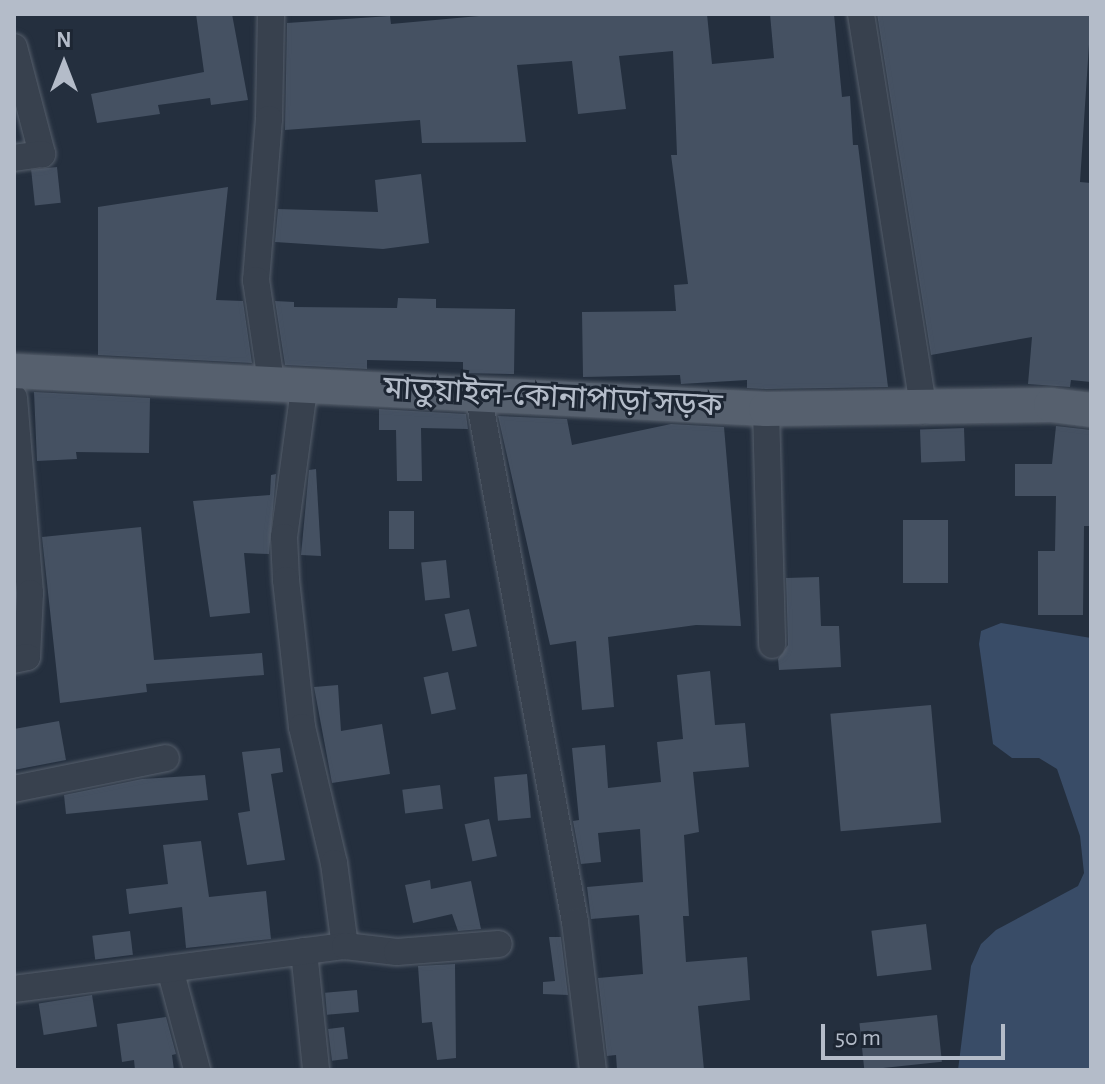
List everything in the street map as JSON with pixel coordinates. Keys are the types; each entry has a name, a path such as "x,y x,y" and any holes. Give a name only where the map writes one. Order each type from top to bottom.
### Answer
{"main road":[{"name":"মাতুয়াইল-কোনাপাড়া সড়ক","path":"14,371 305,382 766,409 924,411 1051,405 1091,410"}],"street":[{"path":"271,14 269,119 256,280 271,381"},
{"path":"861,14 924,411"},
{"path":"14,47 42,154 14,158"},
{"path":"305,382 284,537 286,580 302,727 334,863 345,946"},
{"path":"478,393 575,922 593,1070"},
{"path":"14,398 30,593 27,657 14,660"},
{"path":"766,409 772,645"},
{"path":"14,789 166,758"},
{"path":"14,989 345,946 397,952 499,944"},
{"path":"304,951 316,1070"},
{"path":"170,969 197,1070"}],"water":[{"path":"1001,623 1091,638 1091,1070 958,1070 971,966 981,944 996,930 1078,886 1084,873 1080,836 1057,769 1039,758 1012,758 993,744 979,644 981,631"}],"building":[{"path":"196,14 232,14 248,100 211,105 210,98 158,105 160,114 97,123 91,94 204,72"},
{"path":"501,14 707,14 712,64 774,58 770,14 834,14 842,97 850,96 853,145 858,145 888,387 766,389 747,388 747,380 681,384 680,375 583,377 582,312 676,311 674,285 688,284 671,155 677,155 673,51 619,56 626,109 578,114 572,61 517,65 526,142 422,143 420,120 285,130 287,23 390,16 391,24"},
{"path":"877,14 1091,14 1080,182 1091,183 1091,382 1071,380 1070,387 1028,384 1032,337 931,355"},
{"path":"57,167 61,203 35,206 31,170"},
{"path":"421,174 429,243 383,249 275,242 278,209 378,212 375,180"},
{"path":"228,187 216,300 243,301 252,363 98,355 98,207"},
{"path":"398,298 436,299 436,308 515,309 514,374 463,373 463,362 367,360 367,369 285,365 275,301 294,302 294,307 397,308"},
{"path":"34,392 150,398 149,453 76,452 77,459 37,461"},
{"path":"379,409 466,414 468,429 421,428 422,481 397,481 396,430 379,430"},
{"path":"498,416 567,419 572,445 671,424 724,427 741,626 696,625 608,637 614,707 582,710 576,641 550,645"},
{"path":"1056,426 1091,430 1091,526 1084,526 1083,615 1038,615 1038,551 1055,551 1056,496 1015,496 1015,464 1052,464"},
{"path":"964,428 965,461 921,463 920,430"},
{"path":"316,469 321,556 301,555 309,470"},
{"path":"276,474 269,554 244,553 250,613 210,617 193,501 270,495 271,475"},
{"path":"389,511 414,511 414,549 389,549"},
{"path":"903,520 948,520 948,583 903,583"},
{"path":"141,527 154,660 262,653 264,675 146,684 147,692 60,703 42,537"},
{"path":"446,560 450,598 425,600 421,563"},
{"path":"819,577 821,626 839,626 841,667 779,670 778,659 788,645 786,578"},
{"path":"469,609 477,646 452,651 445,614"},
{"path":"710,671 715,725 745,723 749,767 693,772 699,832 684,835 689,916 683,916 686,962 747,957 750,1000 698,1006 704,1070 617,1070 616,1055 607,1056 598,978 643,974 639,915 591,919 587,887 643,882 640,829 598,833 601,862 581,864 573,821 579,820 572,748 605,745 608,788 661,782 657,742 683,739 677,675"},
{"path":"448,672 456,709 431,714 424,677"},
{"path":"338,685 341,731 382,724 390,774 332,783 314,687"},
{"path":"931,705 941,823 841,831 830,714"},
{"path":"59,721 66,760 14,770 14,729"},
{"path":"280,748 283,772 271,774 285,860 247,865 238,813 250,811 242,752"},
{"path":"527,774 531,818 498,821 494,777"},
{"path":"205,775 208,800 66,814 64,795 142,779"},
{"path":"440,785 443,809 405,813 402,790"},
{"path":"489,819 497,856 472,861 465,824"},
{"path":"201,841 209,897 266,891 271,939 186,948 182,907 129,914 126,889 168,884 163,845"},
{"path":"430,880 431,889 471,881 481,929 458,931 452,914 413,923 405,885"},
{"path":"926,924 932,970 877,976 871,931"},
{"path":"130,931 133,955 95,959 92,936"},
{"path":"549,937 561,937 568,995 543,994 543,982 555,981"},
{"path":"455,964 456,1058 437,1060 432,1022 422,1023 418,966"},
{"path":"357,990 359,1012 327,1015 325,993"},
{"path":"92,995 97,1027 44,1035 39,1003"},
{"path":"937,1015 942,1062 864,1070 859,1023"},
{"path":"166,1017 176,1054 172,1055 174,1070 135,1070 134,1060 122,1062 117,1024"},
{"path":"344,1027 348,1059 332,1061 328,1029"}]}
